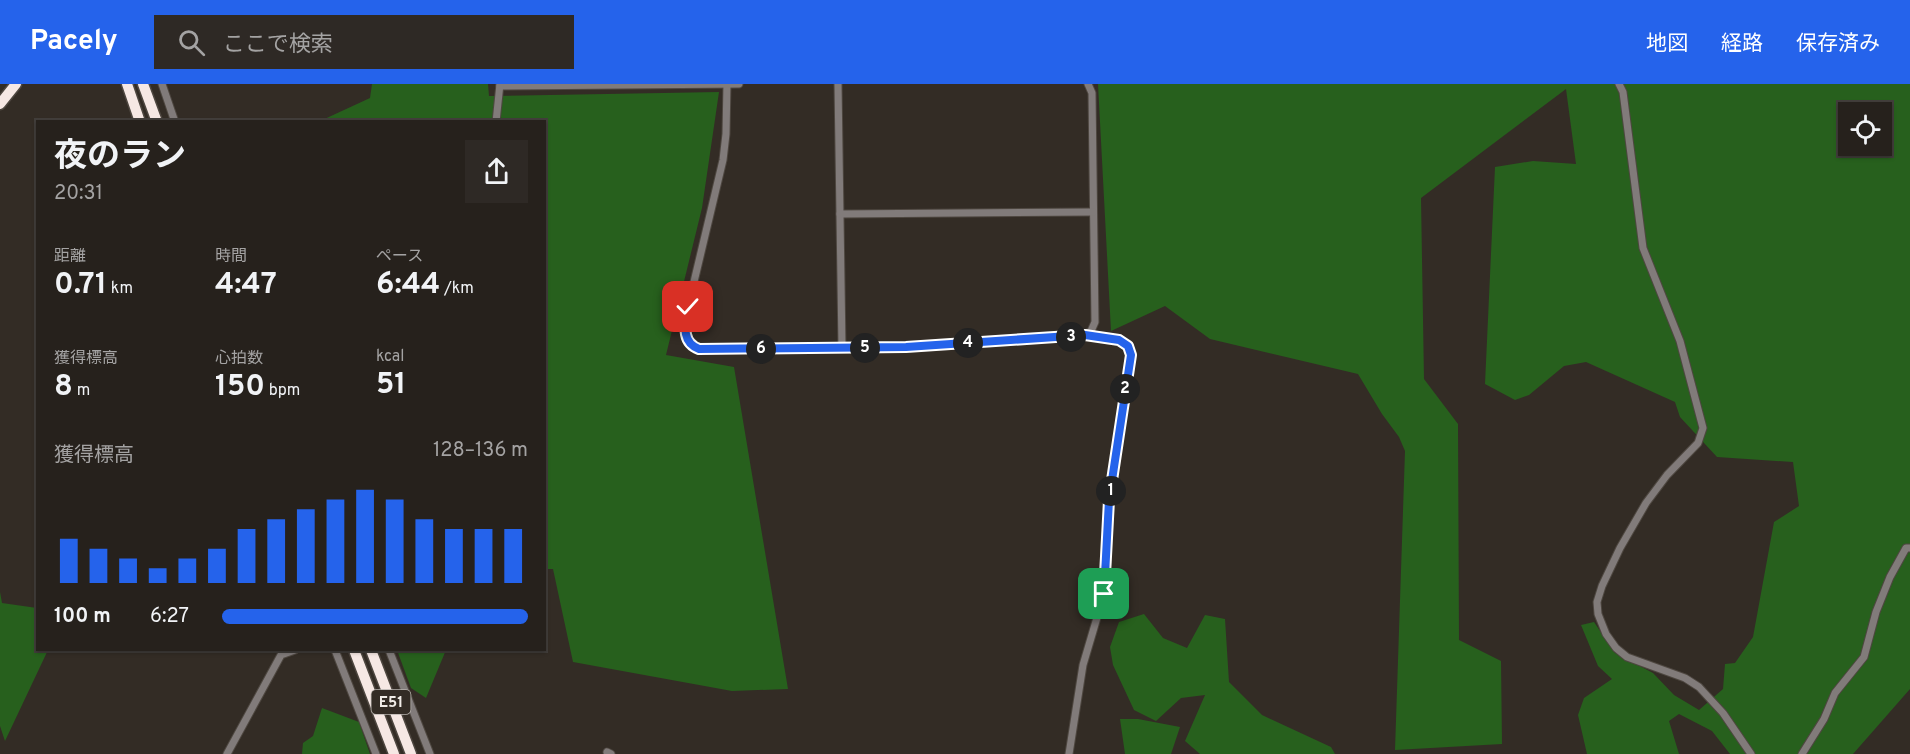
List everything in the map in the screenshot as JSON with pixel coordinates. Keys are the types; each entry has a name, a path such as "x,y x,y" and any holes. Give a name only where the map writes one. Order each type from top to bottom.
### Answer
{"highway":[{"path":"0,104 16,84"},
{"path":"127,84 139,120"},
{"path":"143,84 155,120"},
{"name":"E51","path":"354,651 394,754"},
{"name":"E51","path":"370,651 411,754"}],"street":[{"path":"162,84 173,120"},
{"path":"727,84 728,109 725,142 688,307 686,328 688,341 692,346 699,349 906,347 1085,335 1119,340 1128,346 1131,355 1109,500 1104,594 1083,665 1069,754"},
{"path":"496,120 500,85 739,84"},
{"path":"838,84 842,348"},
{"path":"1085,335 1095,322 1092,93 1088,84"},
{"path":"1619,84 1623,92 1643,248 1680,341 1702,428 1698,442 1667,475 1646,503 1620,548 1602,586 1598,614 1606,634 1616,648 1627,657 1685,678 1699,687 1723,713 1750,754"},
{"path":"840,214 1093,212"},
{"path":"1802,754 1824,719 1835,693 1864,657 1876,612 1890,577 1906,548 1910,548"},
{"path":"227,754 280,655 292,651"},
{"path":"335,651 376,754"},
{"path":"389,651 430,754"}],"green space":[{"path":"372,84 488,84 489,96 719,92 702,208 666,355 734,367 788,689 732,691 573,662 553,569 546,569 546,120 322,120 370,98"},
{"path":"1098,84 1910,84 1910,689 1853,754 1730,754 1712,731 1679,714 1669,721 1679,754 1587,754 1578,715 1584,698 1612,679 1598,666 1581,625 1594,622 1615,653 1653,673 1674,695 1699,710 1723,689 1725,664 1735,663 1753,637 1774,522 1799,506 1793,462 1717,457 1680,417 1675,402 1586,362 1564,366 1529,395 1515,400 1485,384 1495,167 1533,161 1576,164 1566,89 1421,198 1424,379 1458,424 1459,640 1501,661 1502,744 1395,750 1405,451 1399,437 1358,374 1210,339 1165,306 1111,331"},
{"path":"0,592 2,603 36,608 36,651 48,651 5,741 0,726"},
{"path":"1144,614 1163,638 1187,648 1205,615 1225,619 1229,682 1262,715 1331,747 1335,754 1200,754 1185,741 1205,695 1181,698 1156,721 1134,710 1113,665 1110,647 1119,622"},
{"path":"397,651 446,651 426,698 411,688"},
{"path":"322,708 359,722 370,754 302,754 303,743 313,736"},
{"path":"1120,719 1138,719 1180,727 1171,754 1125,754"}],"route":[{"path":"688,307 686,336 692,346 699,349 906,347 1085,335 1119,340 1128,346 1131,355 1109,500 1104,594"}]}
